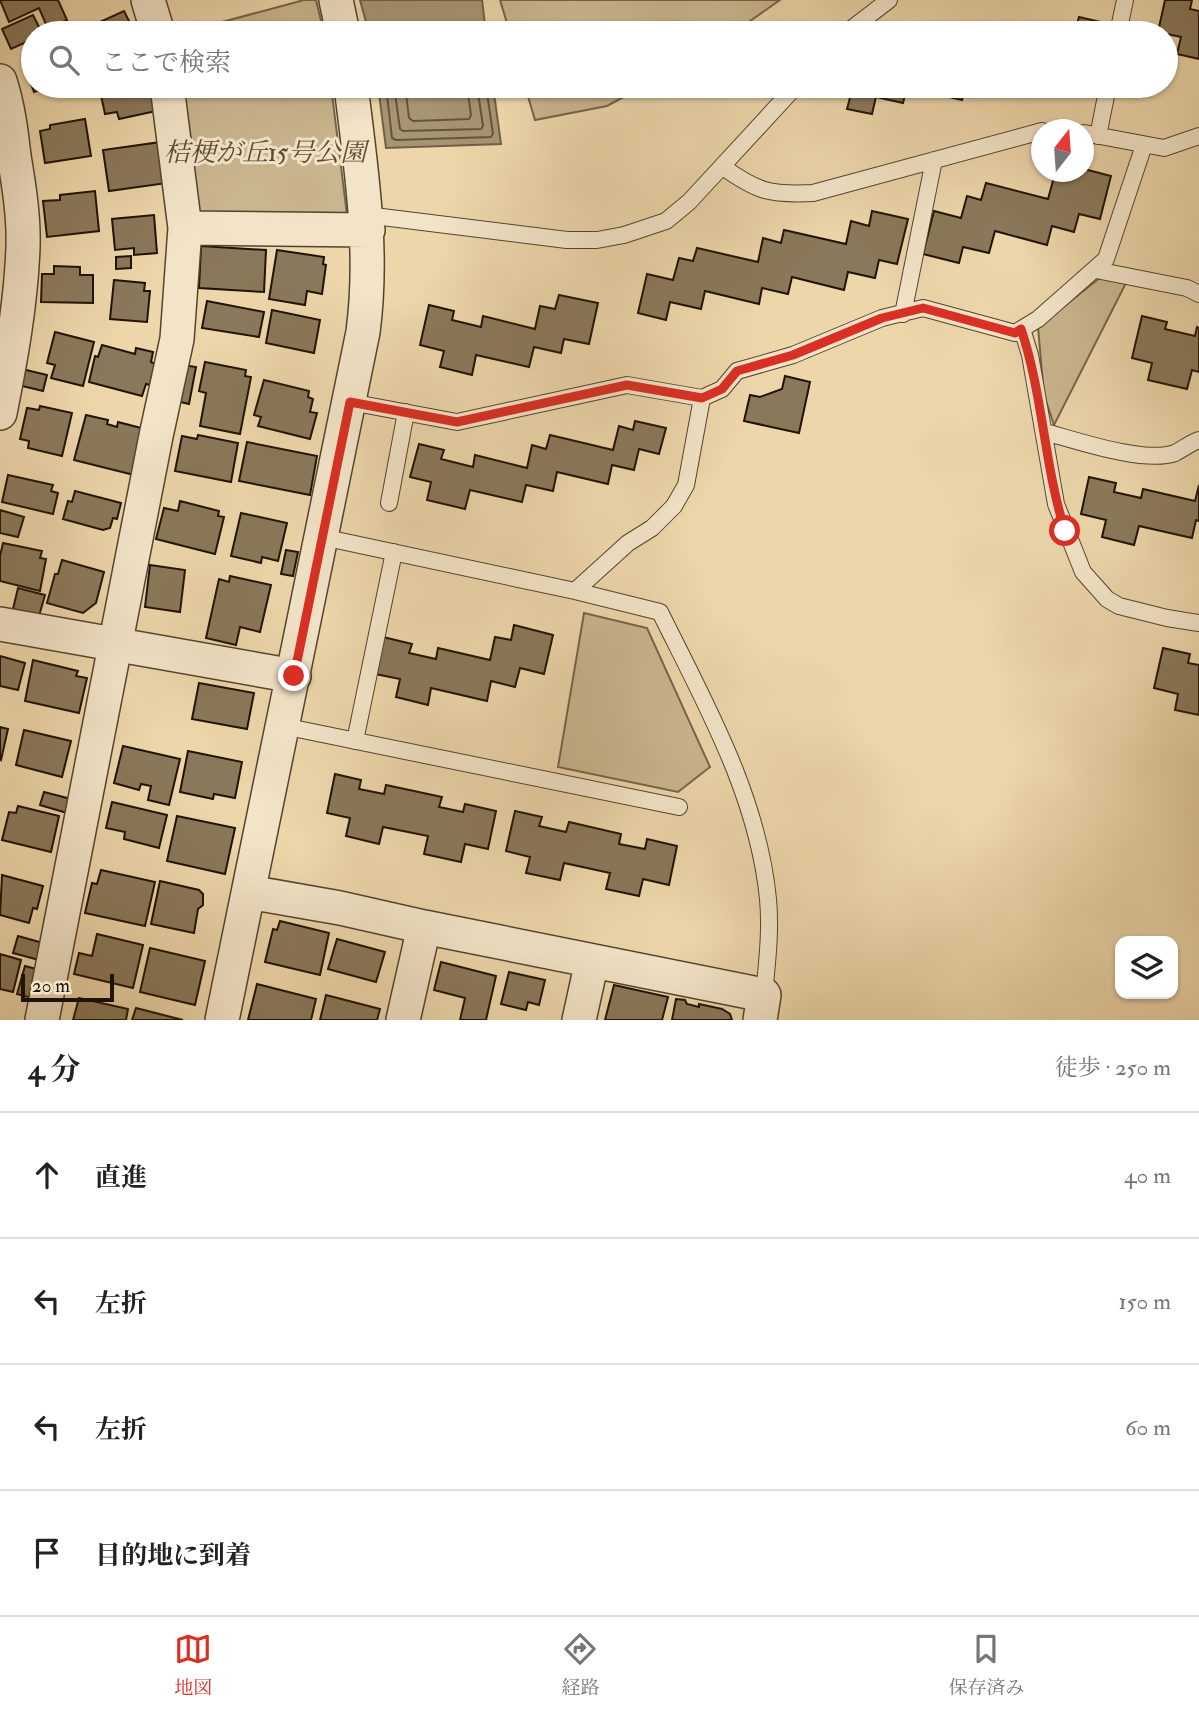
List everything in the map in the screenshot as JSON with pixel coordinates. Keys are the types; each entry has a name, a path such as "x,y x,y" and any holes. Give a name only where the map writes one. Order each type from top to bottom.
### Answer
{"street":[{"path":"148,0 154,21"},
{"path":"336,0 340,21"},
{"path":"0,82 7,102 14,149 23,246 12,354 0,413"},
{"path":"42,1020 153,449 177,339 184,229 168,98"},
{"path":"222,1020 350,402 367,307 367,223 352,98"},
{"path":"184,229 367,223"},
{"path":"0,624 294,676"},
{"path":"249,892 340,908 592,961 762,1008"},
{"path":"403,1020 424,927"},
{"path":"579,1020 592,961"}],"lane":[{"path":"861,21 888,0"},
{"path":"1121,21 1125,0"},
{"path":"367,223 567,240 597,240 624,235 666,221 689,202 785,98"},
{"path":"1094,126 1104,98"},
{"path":"723,167 749,186 764,191 813,193 1031,134"},
{"path":"1094,135 1164,148 1199,136"},
{"path":"350,402 457,422 627,385 702,398 722,389 737,371 793,355 882,318 923,308 1015,333 1038,318 1106,259 1144,145"},
{"path":"903,314 934,159"},
{"path":"1096,270 1186,288 1199,294"},
{"path":"1021,329 1030,355 1056,503 1083,572 1107,599 1119,606 1199,623"},
{"path":"575,591 628,543 652,528 674,506 686,485 702,398"},
{"path":"390,503 406,412"},
{"path":"1045,432 1153,456 1174,453 1199,440"},
{"path":"322,537 660,612 721,737 751,814 768,900 768,946 762,1008"},
{"path":"355,741 394,552"},
{"path":"283,726 679,807"}],"green space":[{"path":"304,0 316,0 321,21 226,21"},
{"path":"500,0 780,0 750,21 506,21"},
{"name":"桔梗が丘15号公園","path":"184,98 332,98 347,215 206,218 197,210"},
{"path":"529,98 622,98 607,106 535,120"},
{"path":"1101,277 1126,283 1054,425 1044,395 1038,327"},
{"path":"584,613 647,628 710,767 678,792 558,767"}],"water":[{"path":"360,0 482,0 485,21 366,21"},
{"path":"380,98 495,98 501,144 386,148"}],"building":[{"path":"0,0 58,0 67,20 45,21 39,8 9,22"},
{"path":"1165,0 1192,0 1190,9 1199,11 1199,59 1178,54 1181,37 1178,36 1178,21 1160,21"},
{"path":"124,11 129,21 102,21"},
{"path":"33,15 36,21 21,21 21,44 11,49 2,29"},
{"path":"1079,17 1096,21 1078,21"},
{"path":"102,98 153,98 156,111 119,119 117,112 105,114"},
{"path":"850,98 876,98 872,114 847,109"},
{"path":"880,98 904,98 903,103"},
{"path":"85,119 91,156 45,163 40,131 50,129 50,125"},
{"path":"161,142 167,183 109,191 103,150"},
{"path":"1094,172 1111,176 1100,219 1079,214 1074,232 1052,226 1047,245 995,231 989,253 963,247 959,263 923,254 934,211 961,218 967,196 981,200 986,183 1048,199 1053,182 1094,182"},
{"path":"95,191 99,231 47,237 43,201 60,200 60,195"},
{"path":"872,211 908,219 897,264 879,260 875,278 848,272 844,290 792,277 788,294 762,288 759,304 705,291 701,309 670,302 666,320 638,313 647,274 673,280 679,258 693,261 697,248 758,262 763,238 781,243 784,230 846,244 851,221 869,226"},
{"path":"154,215 157,253 134,255 134,248 115,250 112,219"},
{"path":"201,246 266,250 264,292 199,288"},
{"path":"277,250 324,257 323,264 326,265 322,294 307,291 305,305 269,299"},
{"path":"131,256 131,268 116,269 116,257"},
{"path":"54,266 80,267 80,275 93,275 93,303 41,302 42,274 54,274"},
{"path":"114,280 145,283 144,291 150,291 147,322 110,319"},
{"path":"559,295 598,303 589,344 564,339 561,353 534,347 529,367 476,355 472,375 440,367 444,351 420,345 429,305 454,311 452,320 481,327 483,316 535,329 540,306 555,309"},
{"path":"207,301 264,312 259,337 202,328"},
{"path":"272,310 320,320 314,353 266,343"},
{"path":"1142,316 1167,322 1165,329 1195,336 1197,327 1199,328 1199,372 1192,370 1187,389 1148,380 1152,363 1132,358"},
{"path":"55,332 94,342 83,386 51,378 55,365 47,363"},
{"path":"102,345 135,354 136,348 153,352 151,362 155,364 150,385 146,384 142,396 89,382 95,356 98,357"},
{"path":"205,362 246,370 245,376 251,377 240,434 200,426 206,393 199,391"},
{"path":"183,365 196,367 189,404 176,401"},
{"path":"22,369 47,375 43,391 18,385"},
{"path":"785,376 810,382 799,433 744,421 750,395 760,397 782,389"},
{"path":"264,380 309,391 308,397 313,399 310,412 317,413 310,439 258,426 261,417 254,415"},
{"path":"40,406 72,413 62,456 28,448 29,441 20,439 27,408 39,410"},
{"path":"86,415 108,420 107,424 117,427 118,422 145,429 134,475 74,460"},
{"path":"635,421 666,428 659,454 639,449 634,470 612,465 608,484 557,472 553,491 526,485 522,502 470,490 465,509 427,500 431,482 410,477 419,444 444,450 441,459 473,467 475,455 527,468 532,445 546,449 550,435 613,450 619,426 633,430"},
{"path":"198,435 238,443 231,482 175,471 182,436 197,439"},
{"path":"247,442 317,456 310,495 239,481"},
{"path":"8,475 53,485 51,491 58,493 53,514 2,502"},
{"path":"1089,477 1116,483 1114,492 1141,498 1143,489 1195,501 1199,485 1199,521 1196,520 1192,538 1139,526 1134,545 1102,537 1106,520 1081,514"},
{"path":"75,491 121,503 117,519 113,518 110,528 103,530 63,519 68,501 72,502"},
{"path":"180,501 219,511 218,516 224,517 215,554 156,539 164,508 178,511"},
{"path":"0,510 24,517 18,537 0,533"},
{"path":"241,513 287,523 278,561 262,557 261,563 231,556"},
{"path":"3,543 42,551 40,558 46,559 40,591 0,581"},
{"path":"286,550 298,552 293,576 281,574"},
{"path":"62,560 104,572 96,603 83,613 47,603"},
{"path":"150,565 185,570 180,612 145,607"},
{"path":"230,576 271,585 260,632 240,627 236,645 206,638 219,579 229,582"},
{"path":"18,588 45,595 39,616 13,609"},
{"path":"514,625 553,635 544,674 520,668 515,687 491,681 487,701 431,688 428,705 396,697 400,679 375,674 383,637 412,644 409,653 436,659 438,648 490,660 495,637 511,640"},
{"path":"1163,648 1190,654 1188,663 1199,665 1199,715 1175,710 1178,694 1154,688"},
{"path":"0,656 25,663 18,690 0,686"},
{"path":"33,660 78,671 76,676 87,678 79,713 25,701"},
{"path":"199,683 254,693 247,729 192,719"},
{"path":"0,727 8,729 1,760 0,759"},
{"path":"24,730 71,741 62,777 16,765"},
{"path":"123,746 180,759 169,805 148,800 151,786 141,784 139,790 114,783"},
{"path":"188,751 242,762 235,798 214,794 213,799 180,792"},
{"path":"335,774 361,780 359,789 384,794 386,785 442,797 439,807 463,812 465,804 496,811 488,849 465,844 461,862 424,854 428,836 383,827 379,844 346,836 350,818 327,813"},
{"path":"44,792 71,799 67,813 40,805"},
{"path":"112,802 167,815 159,848 124,839 125,832 106,828"},
{"path":"18,806 59,816 51,852 2,840 9,812 16,813"},
{"path":"515,811 542,817 539,826 566,832 569,822 621,834 619,844 645,849 647,839 677,846 669,885 643,879 639,896 606,889 610,873 564,863 560,880 526,873 530,857 506,851"},
{"path":"177,816 235,828 225,874 167,861"},
{"path":"101,870 155,882 145,926 85,913 92,883 97,884"},
{"path":"2,875 43,886 37,909 33,908 29,923 0,915"},
{"path":"160,881 199,890 203,894 203,905 198,909 194,933 151,924"},
{"path":"280,921 329,933 320,975 265,962 273,929 277,930"},
{"path":"97,934 143,945 133,988 74,974 79,953 92,956"},
{"path":"18,936 43,943 39,960 13,953"},
{"path":"337,939 385,952 376,982 328,969"},
{"path":"150,948 205,961 195,1005 140,992"},
{"path":"0,954 21,960 13,992 0,989"},
{"path":"441,962 496,976 486,1020 460,1020 465,998 434,990"},
{"path":"25,966 40,970 32,998 17,994"},
{"path":"509,972 545,980 539,1005 528,1002 526,1010 501,1004"},
{"path":"257,984 316,999 311,1020 248,1020"},
{"path":"614,985 668,997 662,1020 605,1020"},
{"path":"326,995 380,1009 377,1020 320,1020"},
{"path":"79,998 128,1009 126,1020 73,1020"},
{"path":"676,999 699,1007 699,1004 722,1009 730,1014 732,1020 672,1020"},
{"path":"136,1008 183,1020 132,1020"}],"route":[{"path":"294,676 350,402 457,422 627,385 702,398 722,389 737,371 793,355 882,318 923,308 935,310 1015,333 1021,329 1030,355 1056,503 1065,531"}]}
